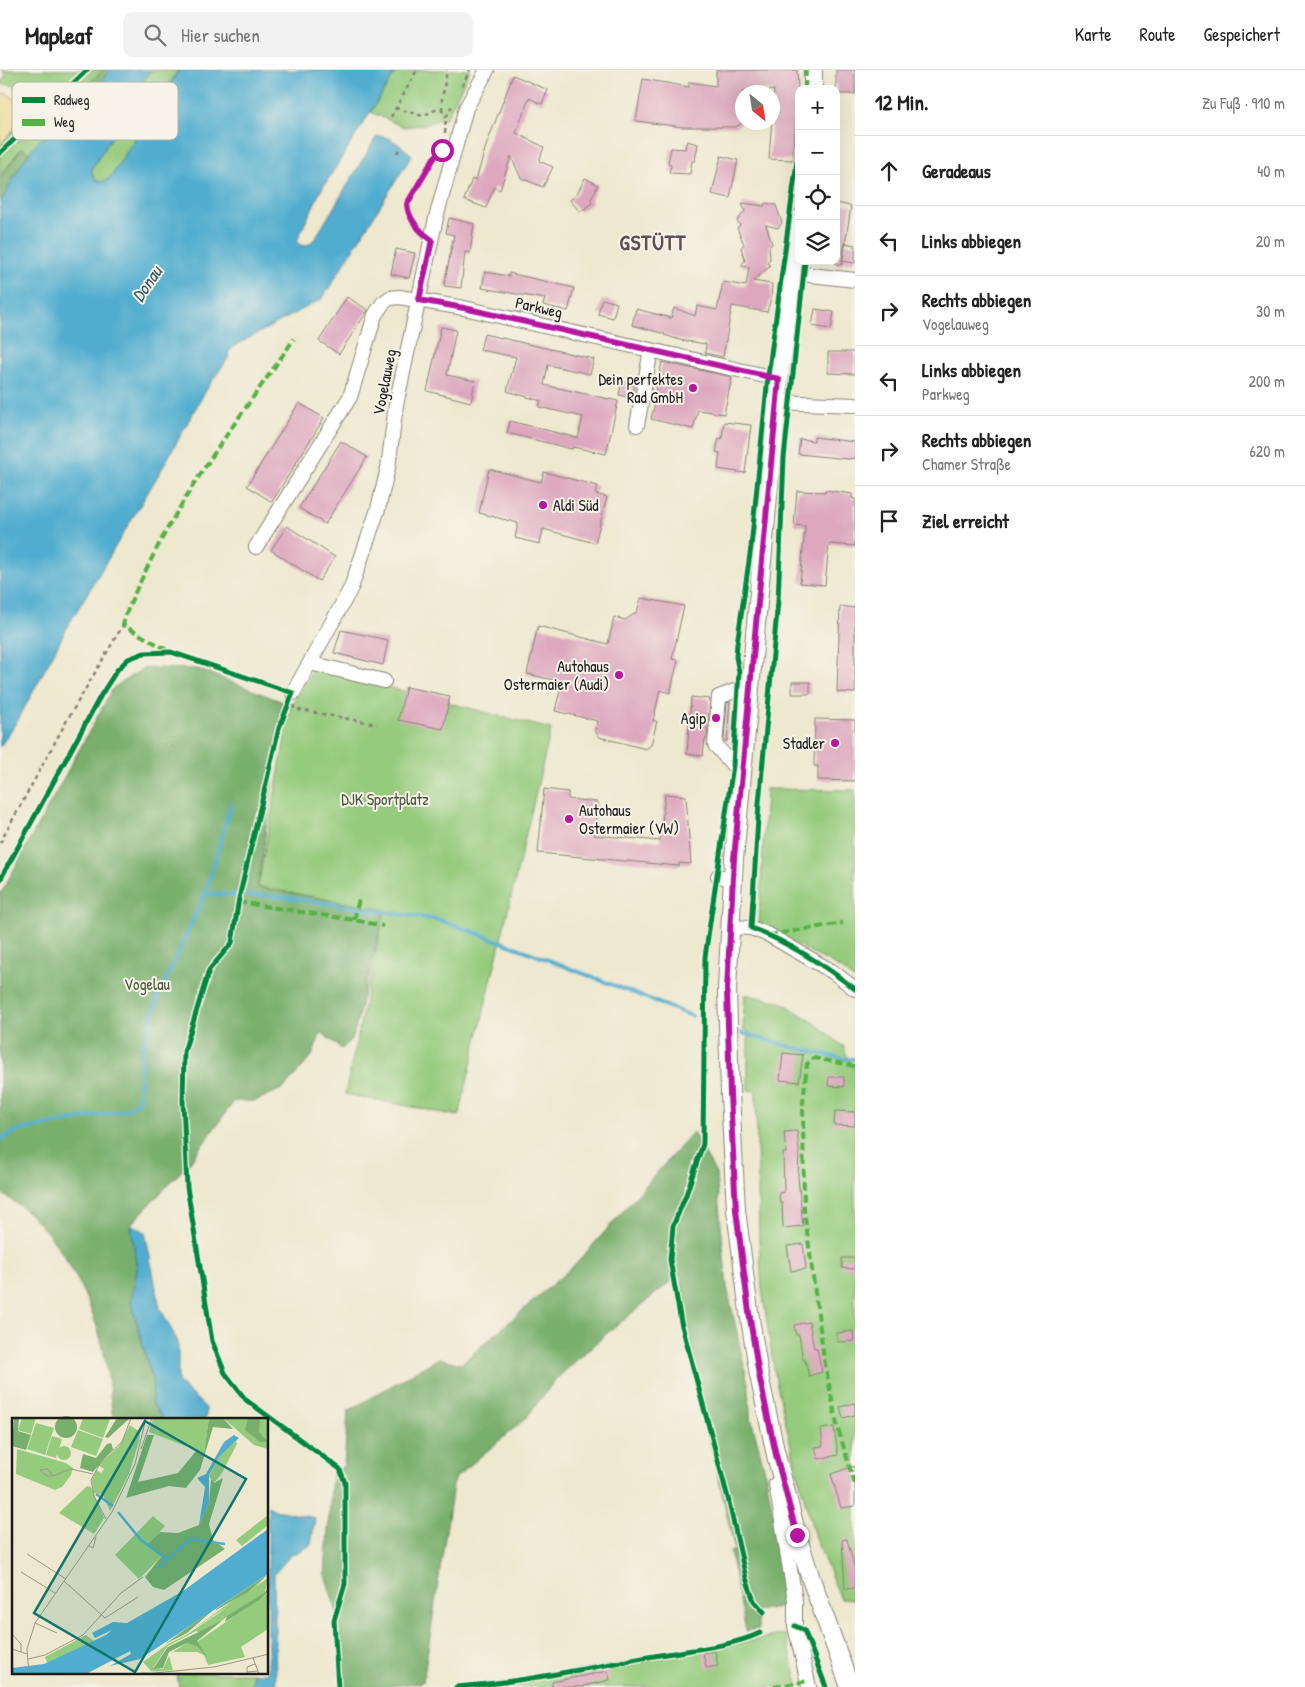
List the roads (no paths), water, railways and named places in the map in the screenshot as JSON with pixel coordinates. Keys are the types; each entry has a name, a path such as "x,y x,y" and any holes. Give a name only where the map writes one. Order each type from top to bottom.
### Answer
{"main road":[{"path":"813,70 813,85"},
{"path":"799,220 779,379 742,772 725,878 729,927 727,989 730,1094 736,1210 759,1375 776,1455 797,1535 850,1687"}],"street":[{"name":"Vogelauweg","path":"293,693 351,588 378,508 388,468 396,405 436,218 466,108 487,70"},
{"path":"792,273 855,280"},
{"name":"Parkweg","path":"256,547 350,397 375,315 383,303 390,298 399,297 464,308 779,379"},
{"path":"637,425 651,350"},
{"path":"778,402 855,404"},
{"path":"310,662 384,681"},
{"path":"742,772 715,745 718,706 720,697 737,690 750,692"},
{"path":"729,927 751,928 769,935 833,972 855,989"},
{"path":"759,1375 759,1404 773,1464 795,1600 795,1626 809,1687"}],"water":[{"path":"109,70 151,70 143,82 101,82"},
{"name":"Donau","path":"179,70 397,70 320,192 297,241 302,246 310,244 316,237 377,136 391,140 412,155 322,299 230,350 228,354 230,356 199,402 163,467 69,624 19,718 0,747 0,203 20,166 40,140 110,140 92,168 93,176 101,182 111,177 135,140 178,140 178,82 171,82"},
{"path":"131,1224 145,1232 160,1308 178,1342 178,1382 206,1408 206,1418 162,1418 152,1403 153,1382 131,1301 137,1269"},
{"path":"269,1507 275,1510 315,1518 311,1545 290,1556 274,1574 276,1687 252,1687 253,1674 269,1674"}],"waterway":[{"path":"0,1140 16,1131 126,1110 138,1102 142,1050 157,999 205,894 231,804"},
{"path":"205,894 276,896 440,920 518,948 692,1016"},
{"path":"742,1033 795,1048 845,1059 855,1059"}],"place":[{"name":"Dein perfektes Rad GmbH","path":"693,388"},
{"name":"Aldi Süd","path":"543,505"},
{"name":"Autohaus Ostermaier (Audi)","path":"619,675"},
{"name":"Agip","path":"716,718"},
{"name":"Stadler","path":"835,743"},
{"name":"Autohaus Ostermaier (VW)","path":"569,819"}],"district":[{"name":"GSTÜTT","path":"653,243"}],"park label":[{"name":"DJK Sportplatz","path":"385,799"},
{"name":"Vogelau","path":"147,984"}]}
